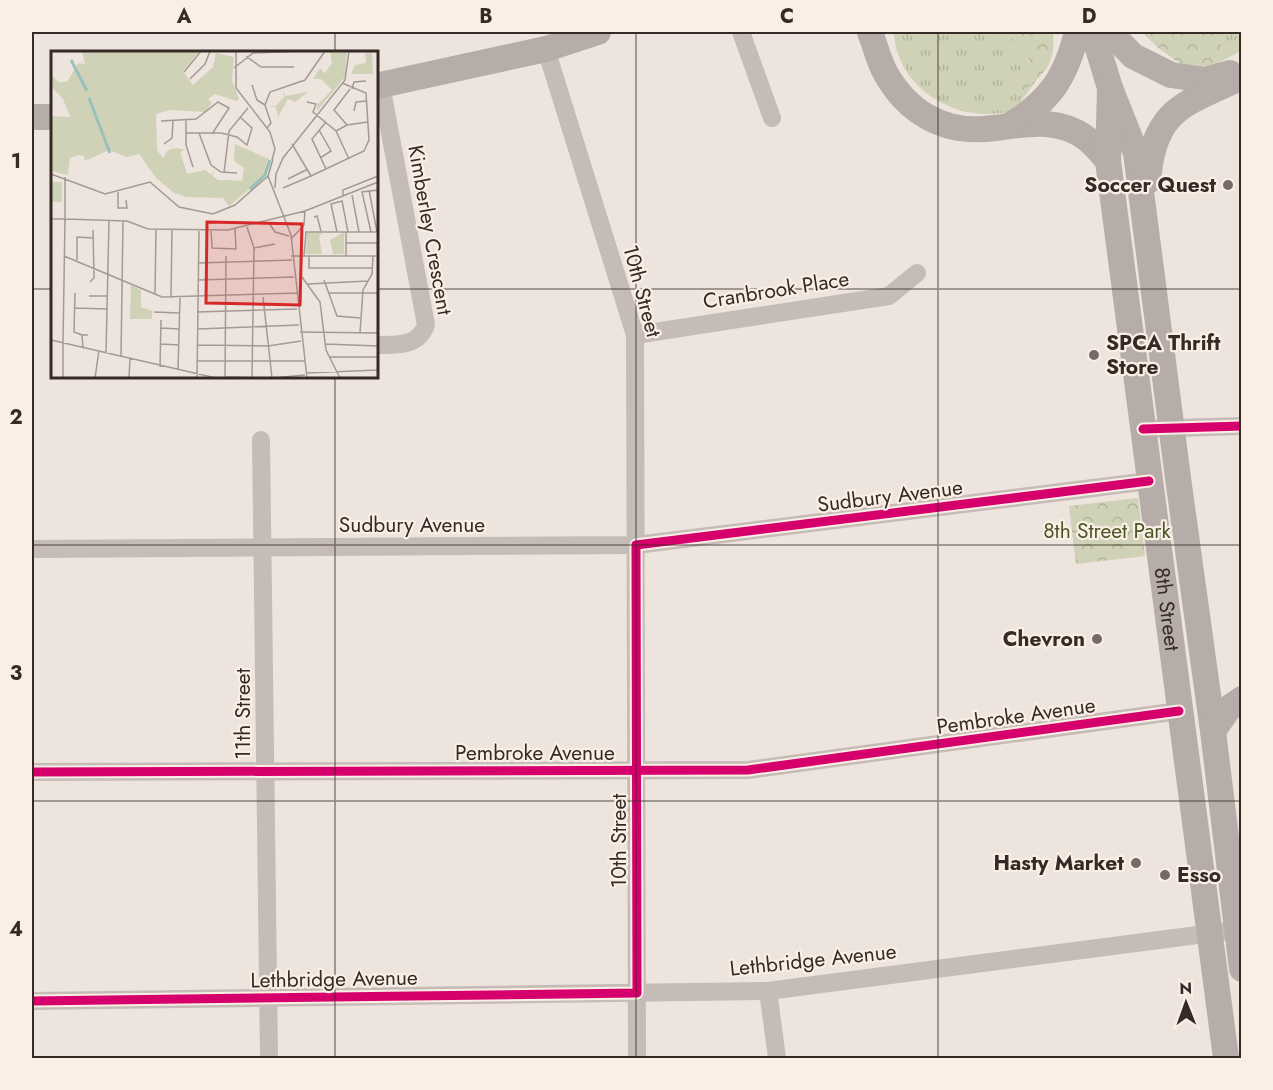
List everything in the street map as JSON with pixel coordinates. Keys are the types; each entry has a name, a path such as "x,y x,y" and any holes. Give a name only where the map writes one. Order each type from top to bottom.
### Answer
{"main road":[{"path":"379,86 546,49 598,32"},
{"path":"1010,125 1045,99 1059,82 1077,32"},
{"name":"8th Street","path":"1093,32 1110,88 1136,153 1213,731 1242,969"},
{"path":"1110,32 1133,56 1171,75 1204,80 1236,72 1242,68"},
{"path":"872,34 885,73 903,99 923,116 952,127 982,129 1010,125 1057,125 1074,130 1097,147 1108,161"},
{"path":"1145,217 1150,154 1160,128 1176,109 1242,77"},
{"name":"8th Street","path":"1110,88 1108,161 1226,1059"},
{"path":"32,117 51,117"},
{"path":"1213,731 1228,708 1242,699"}],"street":[{"path":"741,32 772,118"},
{"name":"10th Street","path":"546,49 634,335 638,1059"},
{"name":"Kimberley Crescent","path":"378,345 398,345 413,341 422,335 426,325 379,86"},
{"name":"Cranbrook Place","path":"634,335 889,296 917,273"},
{"path":"1143,429 1242,426"},
{"name":"11th Street","path":"261,440 269,1059"},
{"name":"Sudbury Avenue","path":"32,549 636,546 1149,482"},
{"name":"Pembroke Avenue","path":"32,772 748,770 1179,711"},
{"name":"Lethbridge Avenue","path":"32,1001 768,991 1236,930"},
{"path":"768,991 777,1059"}],"green space":[{"path":"893,32 1010,32 1009,38 1030,43 1028,67 1012,83 1018,95 1039,77 1012,110 985,114 958,109 932,98 912,79 898,54"},
{"path":"1010,32 1053,32 1050,62 1041,75 1018,95 1012,83 1028,67 1030,43 1009,38"},
{"path":"1142,32 1186,32 1189,34 1215,32 1223,49 1212,66 1186,68 1157,47"},
{"path":"1215,32 1241,32 1241,51 1212,66 1223,49"},
{"name":"8th Street Park","path":"1138,498 1145,556 1076,564 1069,506"}],"cycle path":[{"path":"1143,429 1242,426"},
{"path":"32,1001 637,993 636,545 1149,481"},
{"path":"32,772 748,770 1179,711"}],"place":[{"name":"Soccer Quest","path":"1228,185"},
{"name":"SPCA Thrift Store","path":"1094,355"},
{"name":"Chevron","path":"1097,639"},
{"name":"Hasty Market","path":"1136,863"},
{"name":"Esso","path":"1165,875"}]}
